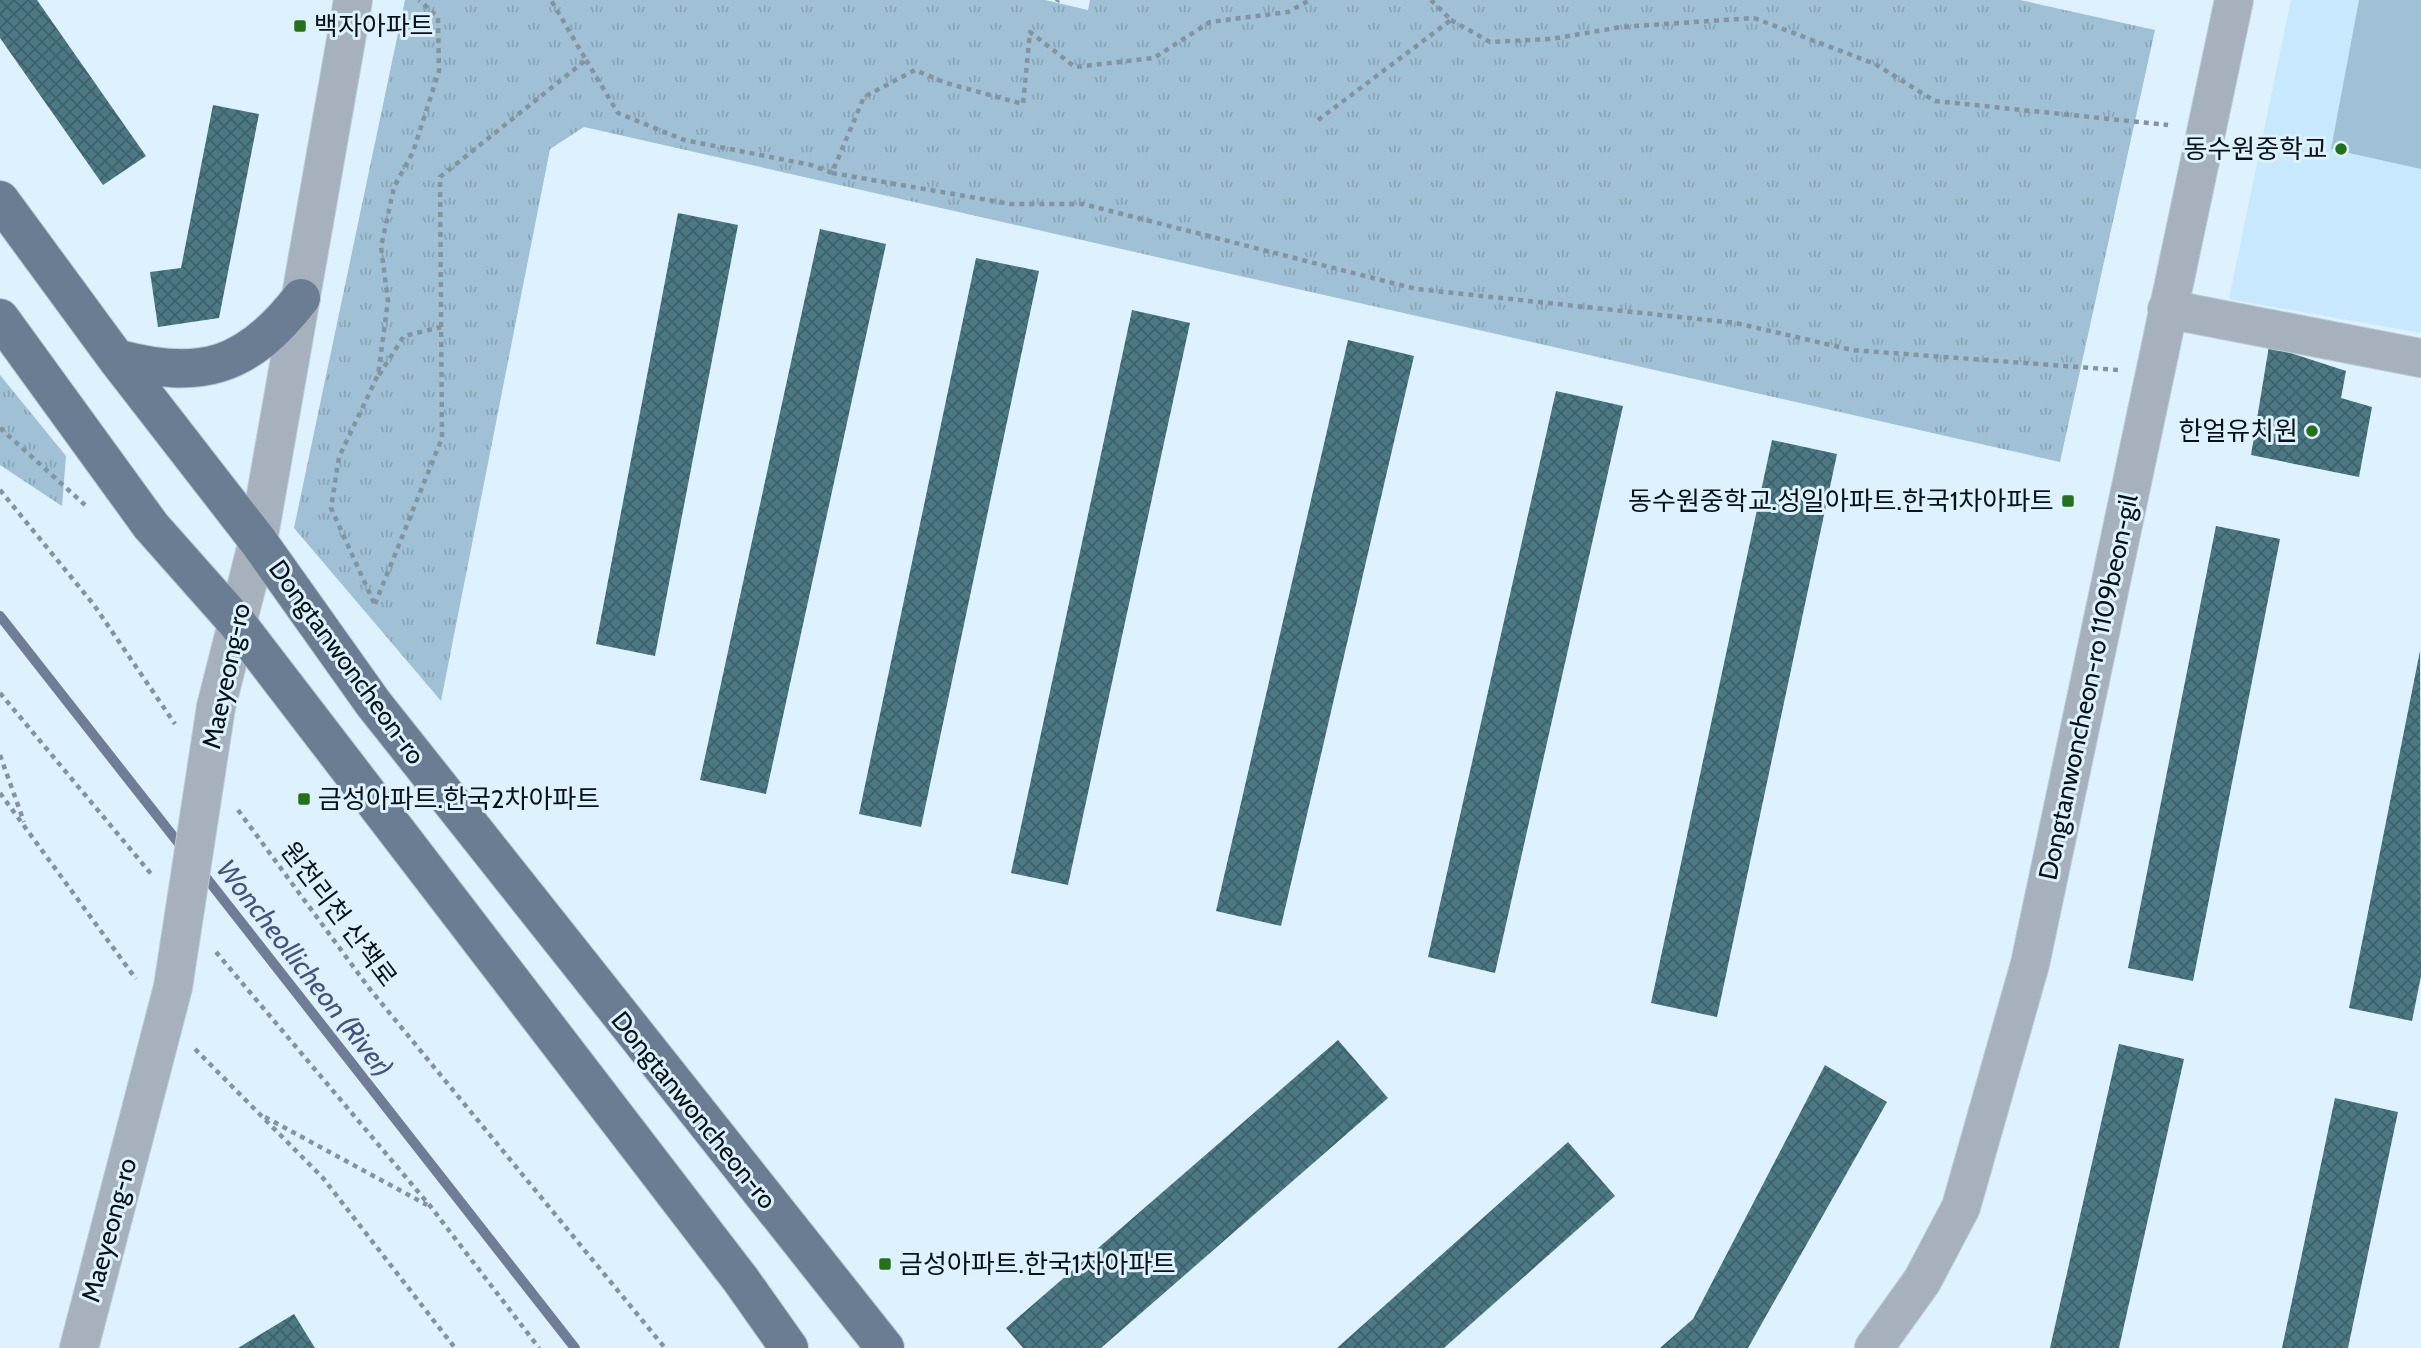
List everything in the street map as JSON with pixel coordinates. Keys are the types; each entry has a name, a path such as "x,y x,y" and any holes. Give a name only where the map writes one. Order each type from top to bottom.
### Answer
{"main road":[{"name":"Dongtanwoncheon-ro","path":"0,200 116,358 258,541 373,703 885,1348"},
{"path":"116,358 153,368 178,370 230,360 278,328 301,298"},
{"path":"0,318 151,526 237,623 741,1280 789,1348"}],"street":[{"name":"Maeyeong-ro","path":"79,1348 169,1003 216,707 258,541 353,0"},
{"name":"Dongtanwoncheon-ro 1109beon-gil","path":"1874,1348 1922,1281 1961,1207 2030,964 2234,0"},
{"path":"2167,309 2421,358"}],"path":[{"path":"378,375 388,301 381,247 394,187 413,152 439,71 438,17 419,0"},
{"path":"551,0 618,113 684,140 811,165 832,173 1011,204 1083,204 1416,289 1736,323 1852,350 2154,372"},
{"path":"832,173 864,97 915,70 946,83 1023,104 1030,32 1075,67 1154,58 1210,22 1288,12 1310,0"},
{"path":"1431,0 1451,20 1490,42 1551,39 1621,27 1754,18 1875,64 1935,101 2206,129"},
{"path":"1318,120 1451,20"},
{"path":"441,327 404,336 378,375 339,457 331,508 375,604 442,438 440,177 586,60"},
{"path":"0,490 94,605 177,727"},
{"path":"0,755 26,826"},
{"path":"0,793 261,1115 324,1178 455,1348"},
{"name":"원천리천 산책로","path":"233,803 369,988 665,1348"},
{"path":"261,1115 431,1207 539,1348"}],"shaded area":[{"name":"동수원중학교","path":"2291,0 2421,0 2421,333 2229,299"}],"green space":[{"path":"405,0 1045,0 1088,10 1090,0 2020,0 2155,30 2060,462 584,127 550,149 441,701 294,528"},
{"path":"2359,0 2421,0 2421,169 2331,149"},
{"path":"0,375 66,456 62,506 0,465"}],"building":[{"path":"0,0 37,0 146,156 103,185 0,38"},
{"path":"213,105 259,114 219,318 158,327 150,272 181,268"},
{"path":"678,213 738,225 655,656 596,644"},
{"path":"820,229 886,244 766,794 700,780"},
{"path":"976,258 1039,271 921,827 859,814"},
{"path":"1132,310 1190,323 1068,885 1011,873"},
{"path":"1348,340 1414,356 1281,926 1216,911"},
{"name":"한얼유치원","path":"2269,346 2346,371 2341,398 2372,407 2359,477 2251,455"},
{"path":"1556,391 1623,406 1495,973 1428,957"},
{"path":"1772,440 1837,454 1717,1017 1651,1003"},
{"path":"2216,526 2280,539 2193,981 2128,968"},
{"path":"2420,651 2421,976 2412,1021 2349,1008"},
{"path":"1338,1040 1388,1098 1101,1348 1023,1348 1006,1328"},
{"path":"2119,1044 2184,1059 2119,1348 2050,1348"},
{"path":"1825,1065 1887,1102 1748,1348 1660,1348 1693,1319"},
{"path":"2335,1098 2398,1112 2348,1348 2282,1348"},
{"path":"1568,1142 1615,1196 1444,1348 1337,1348"},
{"path":"294,1314 315,1348 238,1348"}],"waterway":[{"name":"Woncheollicheon (River)","path":"0,616 184,850"},
{"name":"Woncheollicheon (River)","path":"201,871 575,1348"}],"place":[{"name":"백자아파트","path":"300,26"},
{"name":"동수원중학교","path":"2341,149"},
{"name":"한얼유치원","path":"2312,431"},
{"name":"동수원중학교.성일아파트.한국1차아파트","path":"2068,501"},
{"name":"금성아파트.한국2차아파트","path":"304,799"},
{"name":"금성아파트.한국1차아파트","path":"885,1264"}]}
